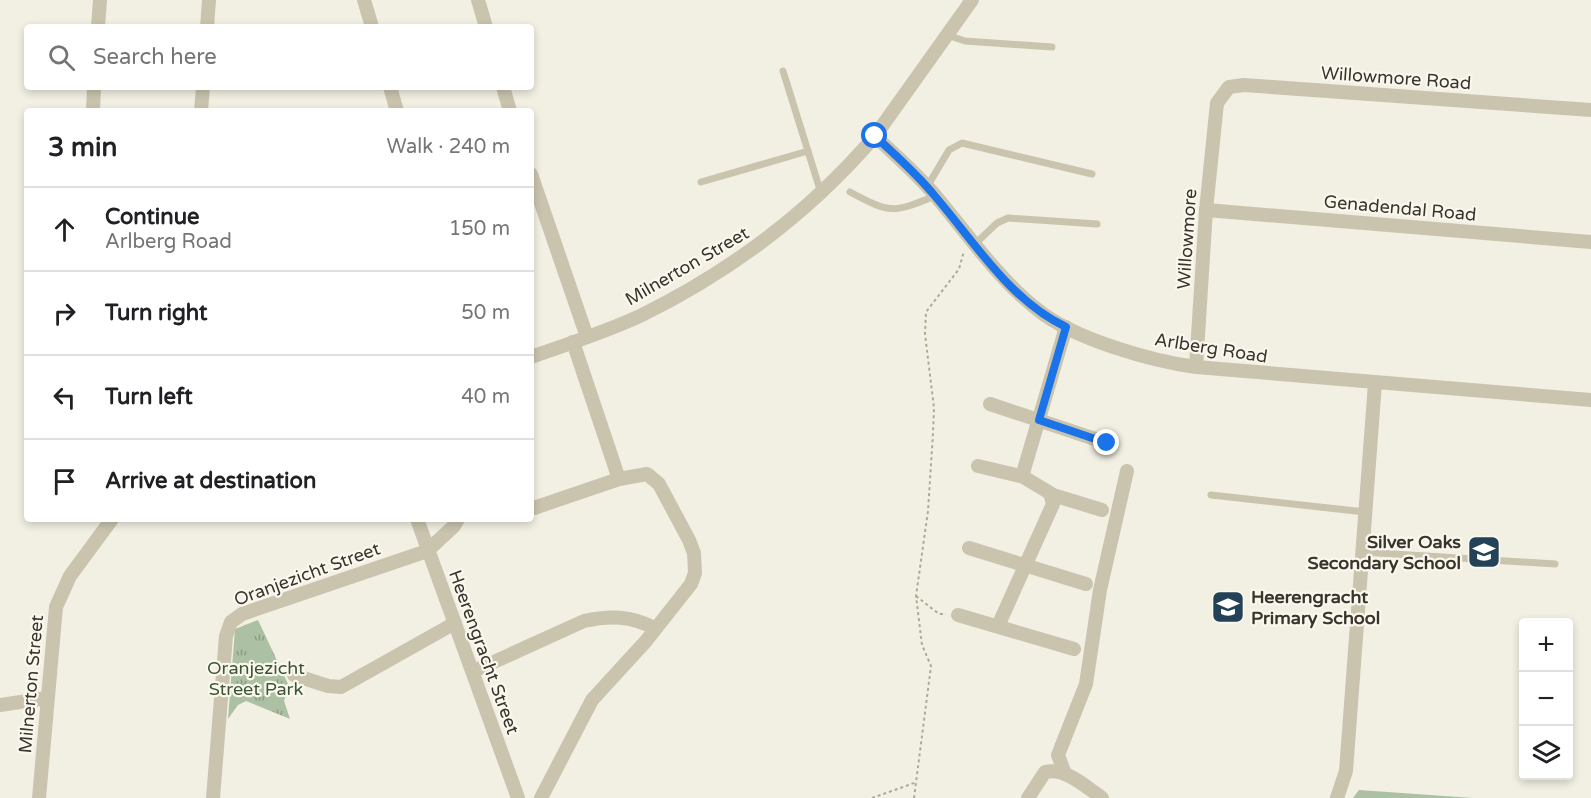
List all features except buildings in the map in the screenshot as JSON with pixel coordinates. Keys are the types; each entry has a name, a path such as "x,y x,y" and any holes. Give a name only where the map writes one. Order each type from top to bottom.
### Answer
{"street":[{"path":"98,24 100,0"},
{"path":"207,24 209,0"},
{"path":"364,0 371,24"},
{"path":"478,0 485,24"},
{"name":"Milnerton Street","path":"534,356 641,315 717,273 756,248 821,193 875,136 972,0"},
{"name":"Willowmore Road","path":"1216,113 1217,103 1224,92 1229,87 1244,85 1591,110"},
{"path":"93,108 94,90"},
{"path":"201,108 203,90"},
{"path":"391,90 396,108"},
{"path":"503,90 506,108"},
{"name":"Willowmore","path":"1196,367 1206,210 1216,113"},
{"name":"Arlberg Road","path":"875,136 931,191 1015,290 1039,311 1066,327 1136,353 1196,367 1591,400"},
{"path":"534,183 587,337"},
{"name":"Genadendal Road","path":"1206,210 1591,242"},
{"path":"1024,477 1066,327"},
{"path":"573,342 619,479"},
{"path":"1337,798 1346,771 1375,383"},
{"path":"990,404 1107,443"},
{"path":"978,466 1024,477 1053,495 1102,510"},
{"path":"1065,774 1058,755 1086,684 1100,590 1127,471"},
{"path":"534,508 642,473 656,480 694,553 695,573 691,584 635,655 592,700 541,798"},
{"path":"998,626 1053,504 1053,495"},
{"name":"Milnerton Street","path":"39,798 54,623 59,599 70,576 110,522"},
{"name":"Heerengracht Street","path":"418,522 474,671 518,798"},
{"path":"427,551 456,522"},
{"path":"969,548 1086,584"},
{"name":"Oranjezicht Street","path":"213,798 227,630 237,616 427,551"},
{"path":"958,615 1074,649"},
{"path":"474,671 584,621 602,617 629,617 655,628"},
{"path":"294,675 328,686 341,687 455,623"},
{"path":"0,705 47,698"},
{"path":"1028,798 1045,772 1052,770 1065,774 1102,798"}],"lane":[{"path":"947,35 985,43 1052,47"},
{"path":"783,71 821,193"},
{"path":"850,192 885,210 904,208 931,191 949,150 962,143 1092,174"},
{"path":"701,182 808,151"},
{"path":"972,240 1008,218 1097,224"},
{"path":"1211,495 1365,512"},
{"path":"1362,552 1555,564"}],"path":[{"path":"915,798 930,666 922,645 916,596 928,511 934,408 925,334 926,312 959,269 972,240"},
{"path":"916,596 939,614 958,615"},
{"path":"223,669 271,669 294,675"},
{"path":"872,798 916,782"}],"green space":[{"name":"Oranjezicht Street Park","path":"258,620 289,686 284,701 290,719 246,701 238,705 228,719 235,629"},
{"path":"1359,790 1473,798 1353,798"}],"place":[{"name":"Silver Oaks Secondary School","path":"1484,552"},
{"name":"Heerengracht Primary School","path":"1228,607"}],"route":[{"path":"875,136 917,175 1015,290 1039,311 1066,327 1039,420 1107,443"}]}
